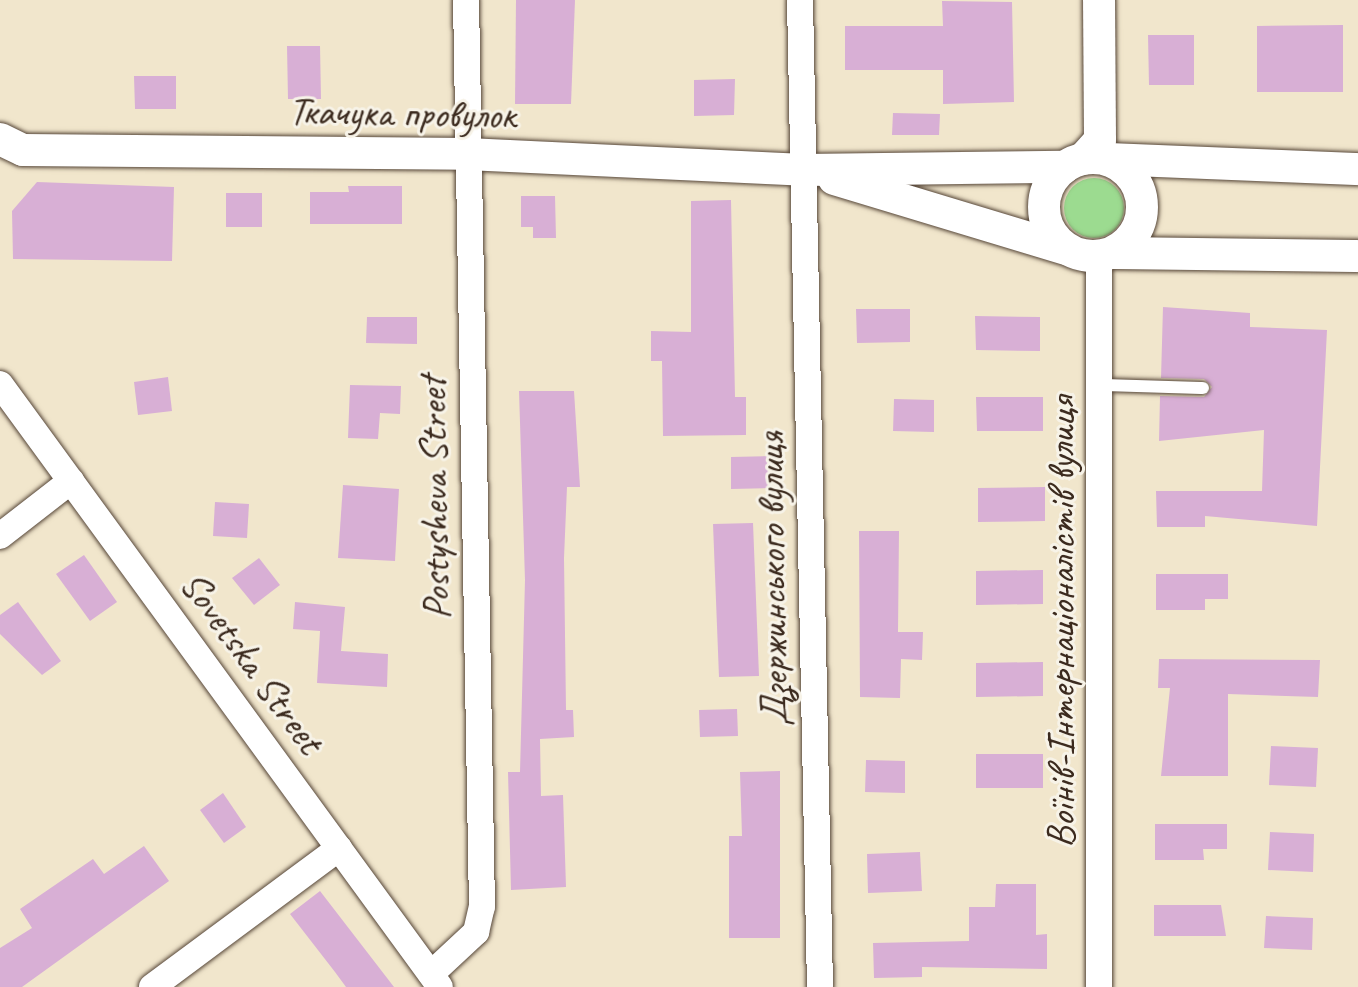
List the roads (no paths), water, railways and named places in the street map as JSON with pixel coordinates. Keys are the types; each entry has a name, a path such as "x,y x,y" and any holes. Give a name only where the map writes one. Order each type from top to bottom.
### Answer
{"street":[{"name":"Postysheva Street","path":"435,980 476,932 482,907 466,0"},
{"name":"Дзержинського вулиця","path":"800,0 820,987"},
{"path":"1066,249 1044,208 1100,140 1099,0"},
{"name":"Ткачука провулок","path":"8,147 467,154 804,170"},
{"path":"1085,161 1131,176 1143,204 1136,233 1106,255"},
{"path":"804,170 1085,161 1358,169"},
{"path":"804,170 1066,249 1106,255 1358,256"},
{"name":"Воїнів-Інтернаціоналістів вулиця","path":"1099,987 1102,385 1106,255"},
{"name":"Sovetska Street","path":"0,384 435,980"},
{"path":"0,536 71,481"},
{"path":"152,987 339,848"}],"lane":[{"path":"1102,385 1203,388"}]}
